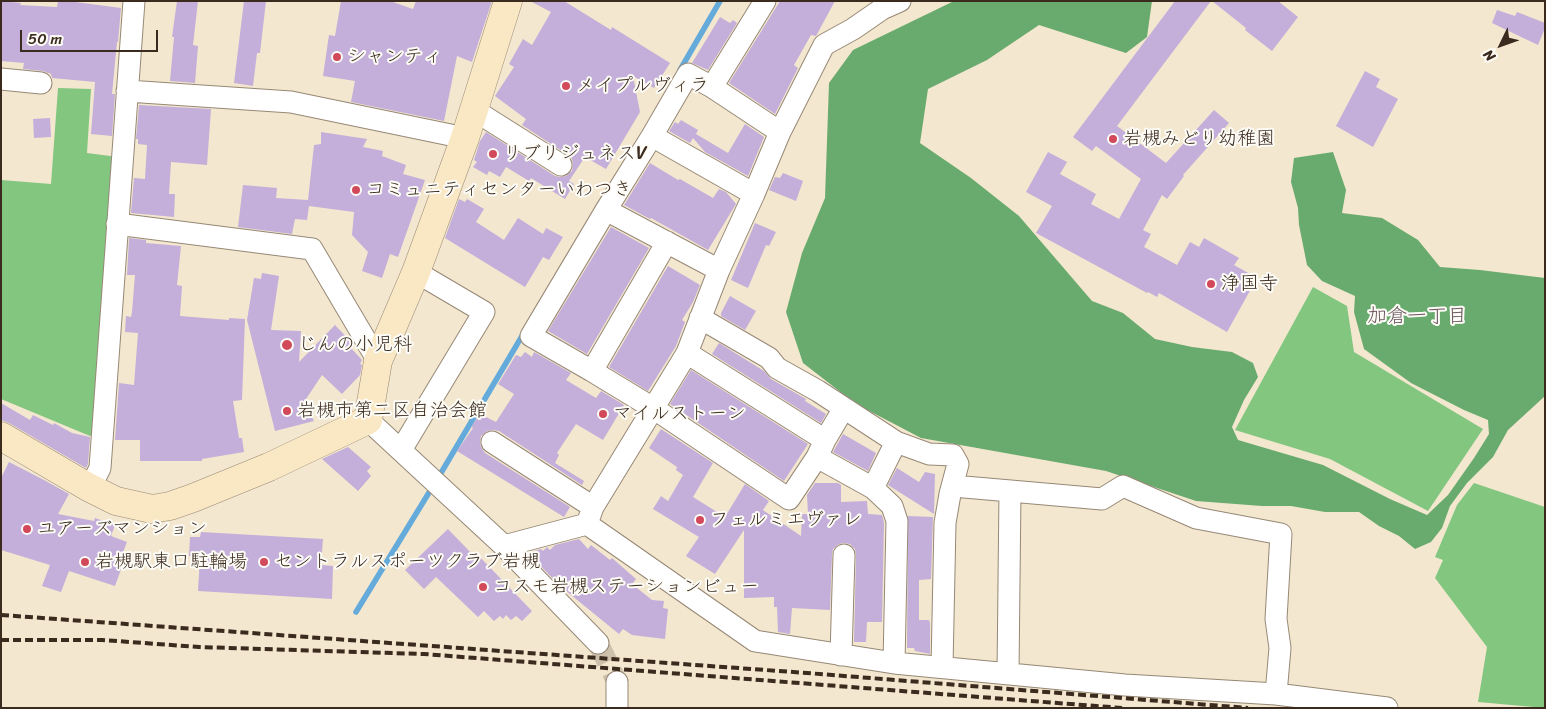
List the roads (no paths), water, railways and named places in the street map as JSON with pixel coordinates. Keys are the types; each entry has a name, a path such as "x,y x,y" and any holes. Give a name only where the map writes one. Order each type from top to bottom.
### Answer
{"street":[{"path":"88,487 100,468 134,1"},
{"path":"368,420 378,361 416,272 465,138 508,1"},
{"path":"712,87 765,1"},
{"path":"504,546 590,515 687,353 719,270 780,132 824,45 853,29 884,4"},
{"path":"780,132 712,87 688,74 531,336 653,408 789,498 821,449 844,408"},
{"path":"1,79 41,84"},
{"path":"127,91 291,102 465,138"},
{"path":"474,110 561,165"},
{"path":"652,136 754,194"},
{"path":"606,210 719,270"},
{"path":"117,224 312,249 378,361"},
{"path":"592,371 667,242"},
{"path":"401,450 484,312 416,272"},
{"path":"700,318 769,358 777,368 818,391 896,442 929,454 953,455 958,464 945,523 942,667"},
{"path":"687,353 821,449 873,488 892,506 897,521 894,663"},
{"path":"1,436 88,487 116,501 152,509 170,506 193,498 269,467 368,420"},
{"path":"368,420 504,546 598,643"},
{"path":"492,442 755,641 894,663 1125,685 1276,694 1387,708"},
{"path":"873,488 896,442"},
{"path":"953,486 1102,499 1123,486 1196,518 1281,534 1276,619 1280,648 1276,694"},
{"path":"1008,674 1010,491"},
{"path":"840,655 844,555"},
{"path":"617,682 617,708"}],"waterway":[{"path":"680,70 720,1"},
{"path":"438,478 525,331"},
{"path":"356,612 433,486"}],"tunnel":[{"path":"598,643 617,682"}],"railway":[{"path":"1,615 807,673 1248,708"},
{"path":"1,640 102,640 199,647 424,654 1122,708"}],"place":[{"name":"シャンティ","path":"337,57"},
{"name":"メイプルヴィラ","path":"566,86"},
{"name":"岩槻みどり幼稚園","path":"1113,139"},
{"name":"リブリジュネスV","path":"493,154"},
{"name":"コミュニティセンターいわつき","path":"356,190"},
{"name":"浄国寺","path":"1211,284"},
{"name":"じんの小児科","path":"287,345"},
{"name":"岩槻市第二区自治会館","path":"287,411"},
{"name":"マイルストーン","path":"603,414"},
{"name":"フェルミエヴァレ","path":"700,520"},
{"name":"ユアーズマンション","path":"27,529"},
{"name":"岩槻駅東口駐輪場","path":"85,562"},
{"name":"セントラルスポーツクラブ岩槻","path":"264,562"},
{"name":"コスモ岩槻ステーションビュー","path":"483,587"}],"district":[{"name":"加倉一丁目","path":"1417,317"}]}
